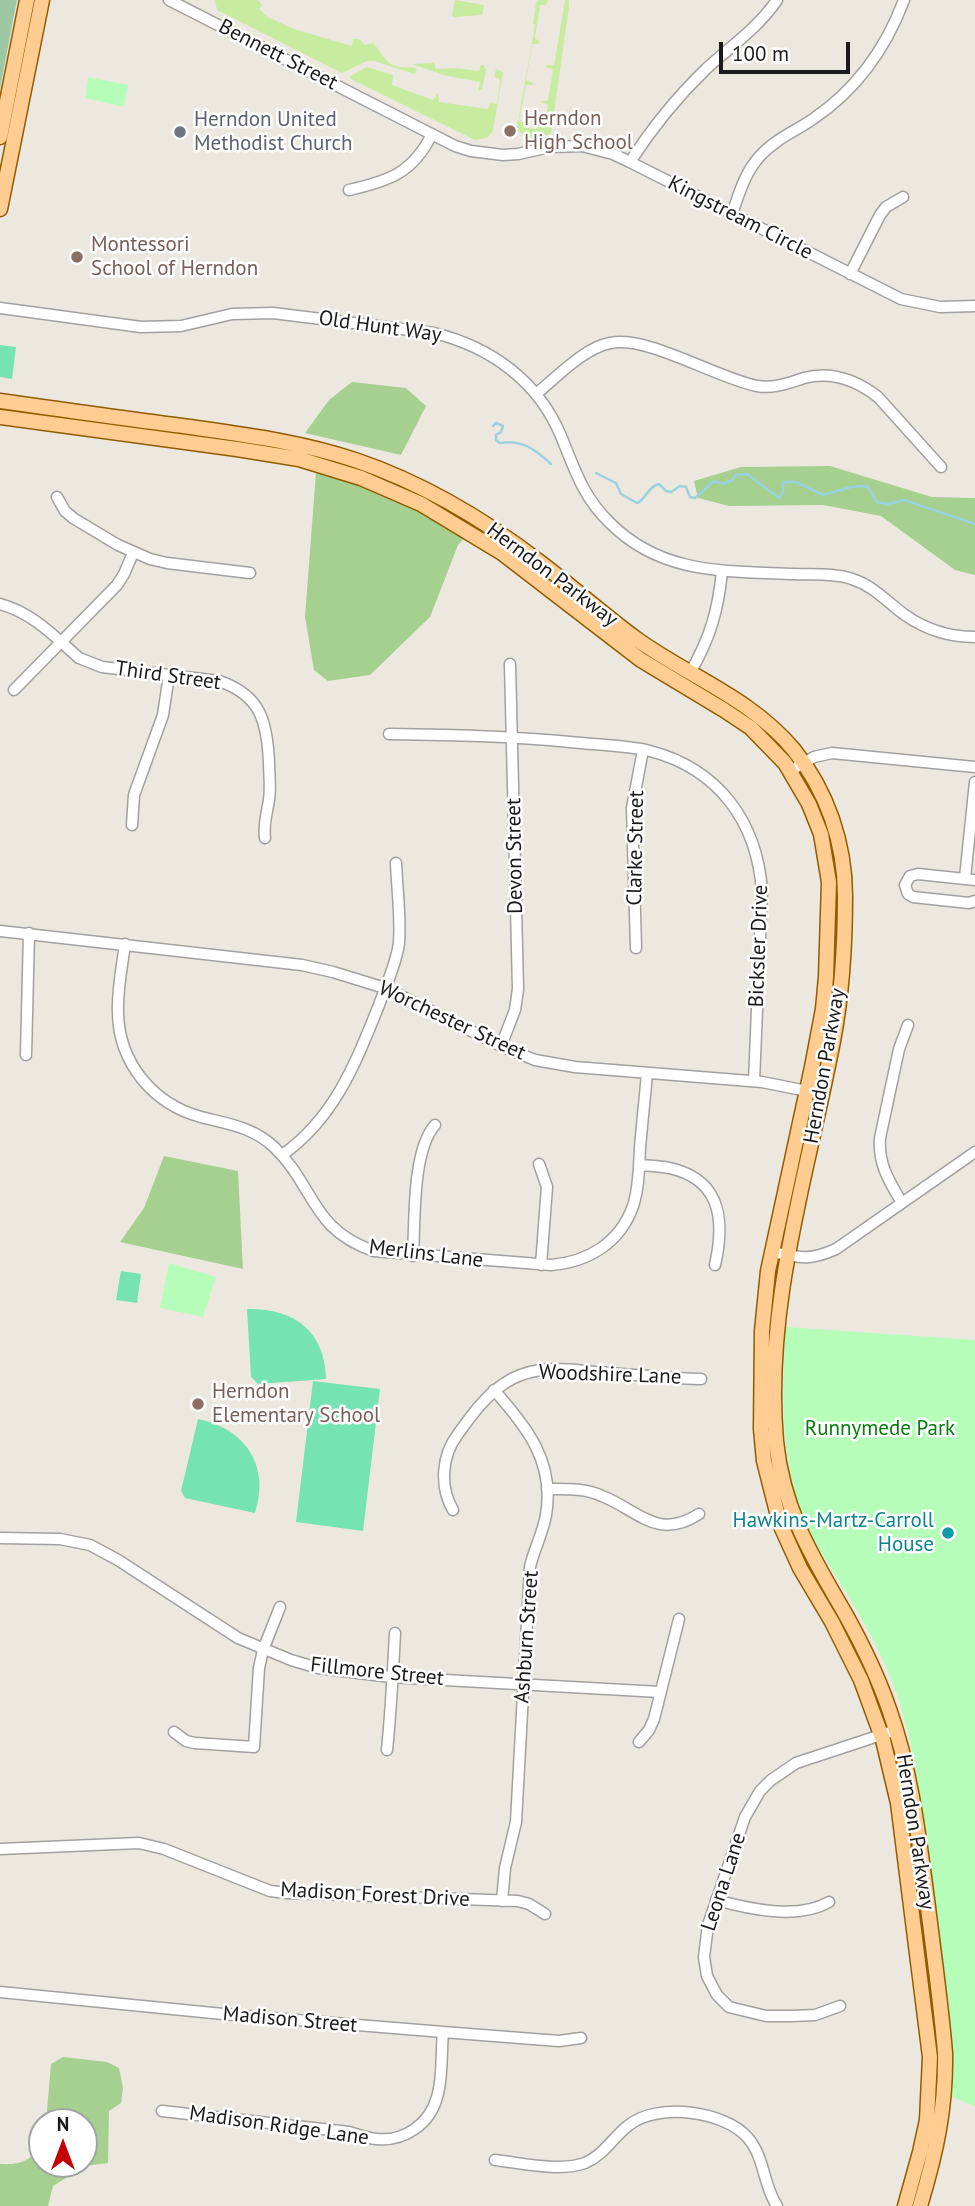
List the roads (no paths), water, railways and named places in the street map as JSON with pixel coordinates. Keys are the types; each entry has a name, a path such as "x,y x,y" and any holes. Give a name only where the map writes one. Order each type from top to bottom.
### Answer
{"main road":[{"path":"0,137 27,0"},
{"path":"0,209 42,0"},
{"name":"Herndon Parkway","path":"0,401 280,440 386,471 443,499 512,541 639,640 760,716 804,763 819,789 832,819 840,848 844,880 839,998 834,1037 788,1255 779,1315 775,1393 776,1440 794,1518 876,1675 896,1730 915,1809 945,2053 941,2129 920,2206"},
{"name":"Herndon Parkway","path":"0,417 280,456 329,467 391,490 448,519 489,544 635,656 738,718 763,739 802,790 816,819 825,850 829,882 824,1000 764,1303 760,1397 762,1445 779,1524 861,1680 881,1735 901,1819 930,2057 927,2120 905,2206"}],"street":[{"name":"Bennett Street","path":"169,0 432,134 471,151 503,155"},
{"path":"630,162 653,128 687,88 758,24 776,0"},
{"path":"732,214 744,180 760,156 782,138 824,112 858,79 889,35 904,0"},
{"path":"349,190 384,182 402,173 425,148 432,134"},
{"name":"Kingstream Circle","path":"503,155 582,146 613,154 901,299 940,307 975,306"},
{"path":"850,274 880,215 903,197"},
{"name":"Old Hunt Way","path":"0,308 141,327 181,326 232,314 273,313 453,337 485,351 509,367 536,394 553,419 584,491 610,523 631,541 655,555 693,568 826,575 852,579 878,593 920,624 950,634 975,637"},
{"path":"536,394 587,352 619,341 642,345 760,386 782,385 818,376 844,378 878,397 941,467"},
{"path":"57,497 72,518 133,552 167,563 250,573"},
{"path":"14,690 117,585 133,552"},
{"path":"690,673 711,631 717,612 722,571"},
{"name":"Third Street","path":"0,604 26,613 79,658 102,667 219,681 249,698 267,730 270,786 264,820 265,838"},
{"name":"Devon Street","path":"501,1046 515,1010 518,989 510,664"},
{"path":"132,825 134,795 163,715 169,675"},
{"name":"Bicksler Drive","path":"388,734 512,736 643,750 681,762 712,783 735,808 757,852 762,891 754,1082"},
{"name":"Clarke Street","path":"636,948 632,808 643,750"},
{"path":"790,771 823,754 832,753 975,767"},
{"path":"975,782 970,879 914,874 906,880 906,890 913,897 969,903 975,901"},
{"path":"282,1156 309,1134 349,1078 385,988 399,944 396,863"},
{"name":"Worchester Street","path":"0,931 290,963 333,972 385,988 535,1060 754,1082 822,1094"},
{"path":"26,1055 29,933"},
{"name":"Merlins Lane","path":"125,944 118,1000 119,1030 126,1054 145,1083 168,1103 186,1112 261,1136 282,1156 321,1214 338,1233 355,1244 374,1251 541,1265 566,1264 601,1249 611,1241 632,1207 639,1166 647,1073"},
{"path":"902,1203 885,1174 879,1150 899,1049 908,1025"},
{"path":"413,1256 421,1151 435,1125"},
{"path":"772,1252 814,1258 836,1249 975,1152"},
{"path":"539,1164 547,1187 541,1265"},
{"path":"639,1166 675,1169 704,1186 717,1207 720,1219 720,1245 715,1265"},
{"name":"Woodshire Lane","path":"453,1510 444,1487 444,1471 450,1447 494,1390 516,1376 543,1369 701,1379"},
{"name":"Ashburn Street","path":"494,1390 526,1427 541,1458 547,1489 545,1520 530,1567 516,1822 505,1867 502,1901"},
{"path":"547,1489 573,1489 600,1494 635,1515 661,1524 681,1523 699,1514"},
{"name":"Fillmore Street","path":"0,1538 60,1539 90,1545 118,1560 222,1630 263,1650 318,1668 391,1677 660,1692"},
{"path":"174,1732 195,1744 254,1747 258,1678 263,1650 280,1607"},
{"path":"639,1742 654,1719 679,1619"},
{"path":"387,1750 393,1696 391,1677 395,1633"},
{"name":"Leona Lane","path":"840,2006 815,2015 792,2016 766,2016 729,2007 717,1995 707,1976 704,1957 708,1925 745,1817 760,1791 796,1763 896,1730"},
{"name":"Madison Forest Drive","path":"0,1849 139,1843 164,1849 254,1886 287,1893 518,1901 545,1914"},
{"path":"716,1900 749,1908 800,1912 811,1911 829,1902"},
{"name":"Madison Street","path":"0,1992 443,2032 559,2041 581,2038"},
{"name":"Madison Ridge Lane","path":"162,2110 349,2132 376,2140 394,2138 414,2131 428,2117 438,2096 443,2032"},
{"path":"495,2160 561,2167 576,2165 599,2155 628,2125 643,2118 667,2112 704,2115 734,2125 748,2137 761,2159 766,2185 777,2206"}],"waterway":[{"path":"493,426 496,423 503,426 501,432 496,435 496,440 500,443 522,444 551,464"},
{"path":"596,473 616,483 621,494 637,503 659,484 671,492 680,486 686,487 690,497 695,498 714,481 723,484 733,480 735,475 747,474 779,498 783,493 783,482 796,482 823,495 851,487 867,486 877,502 888,504 904,500 975,524"}],"place":[{"name":"Herndon High School","path":"510,131"},
{"name":"Herndon United Methodist Church","path":"180,132"},
{"name":"Montessori School of Herndon","path":"77,257"},
{"name":"Herndon Elementary School","path":"198,1404"},
{"name":"Hawkins-Martz-Carroll House","path":"948,1533"}],"park label":[{"name":"Runnymede Park","path":"880,1429"}]}
